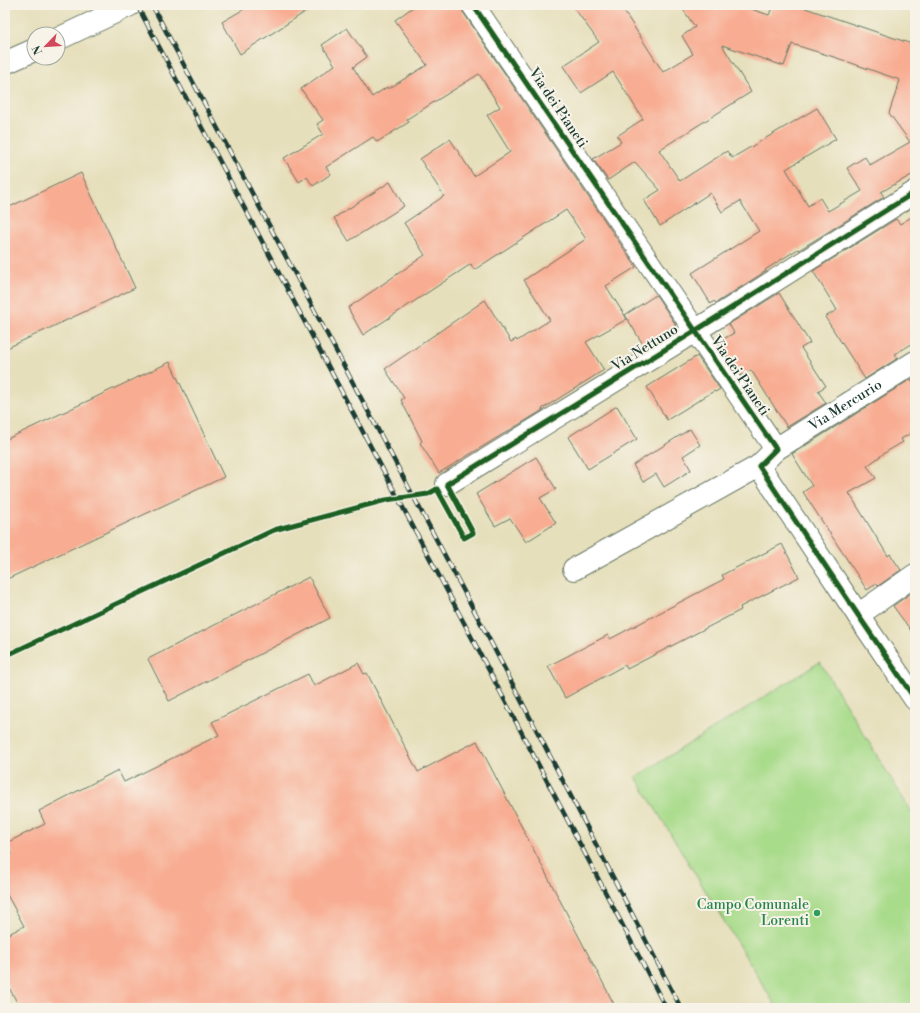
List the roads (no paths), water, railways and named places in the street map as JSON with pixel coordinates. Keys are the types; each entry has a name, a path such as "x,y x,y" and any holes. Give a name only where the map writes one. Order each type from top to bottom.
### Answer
{"street":[{"path":"66,35 130,5"},
{"name":"Via dei Pianeti","path":"473,5 776,449"},
{"path":"5,63 26,54"},
{"name":"Via Nettuno","path":"447,484 695,331 915,192"},
{"name":"Via Mercurio","path":"776,449 915,362"},
{"path":"574,569 759,466 776,449"},
{"path":"759,466 915,699"},
{"path":"858,615 915,575"}],"railway":[{"path":"137,5 666,1008"},
{"path":"152,5 485,631 681,1008"}],"place":[{"name":"Campo Comunale Lorenti","path":"817,913"}]}
